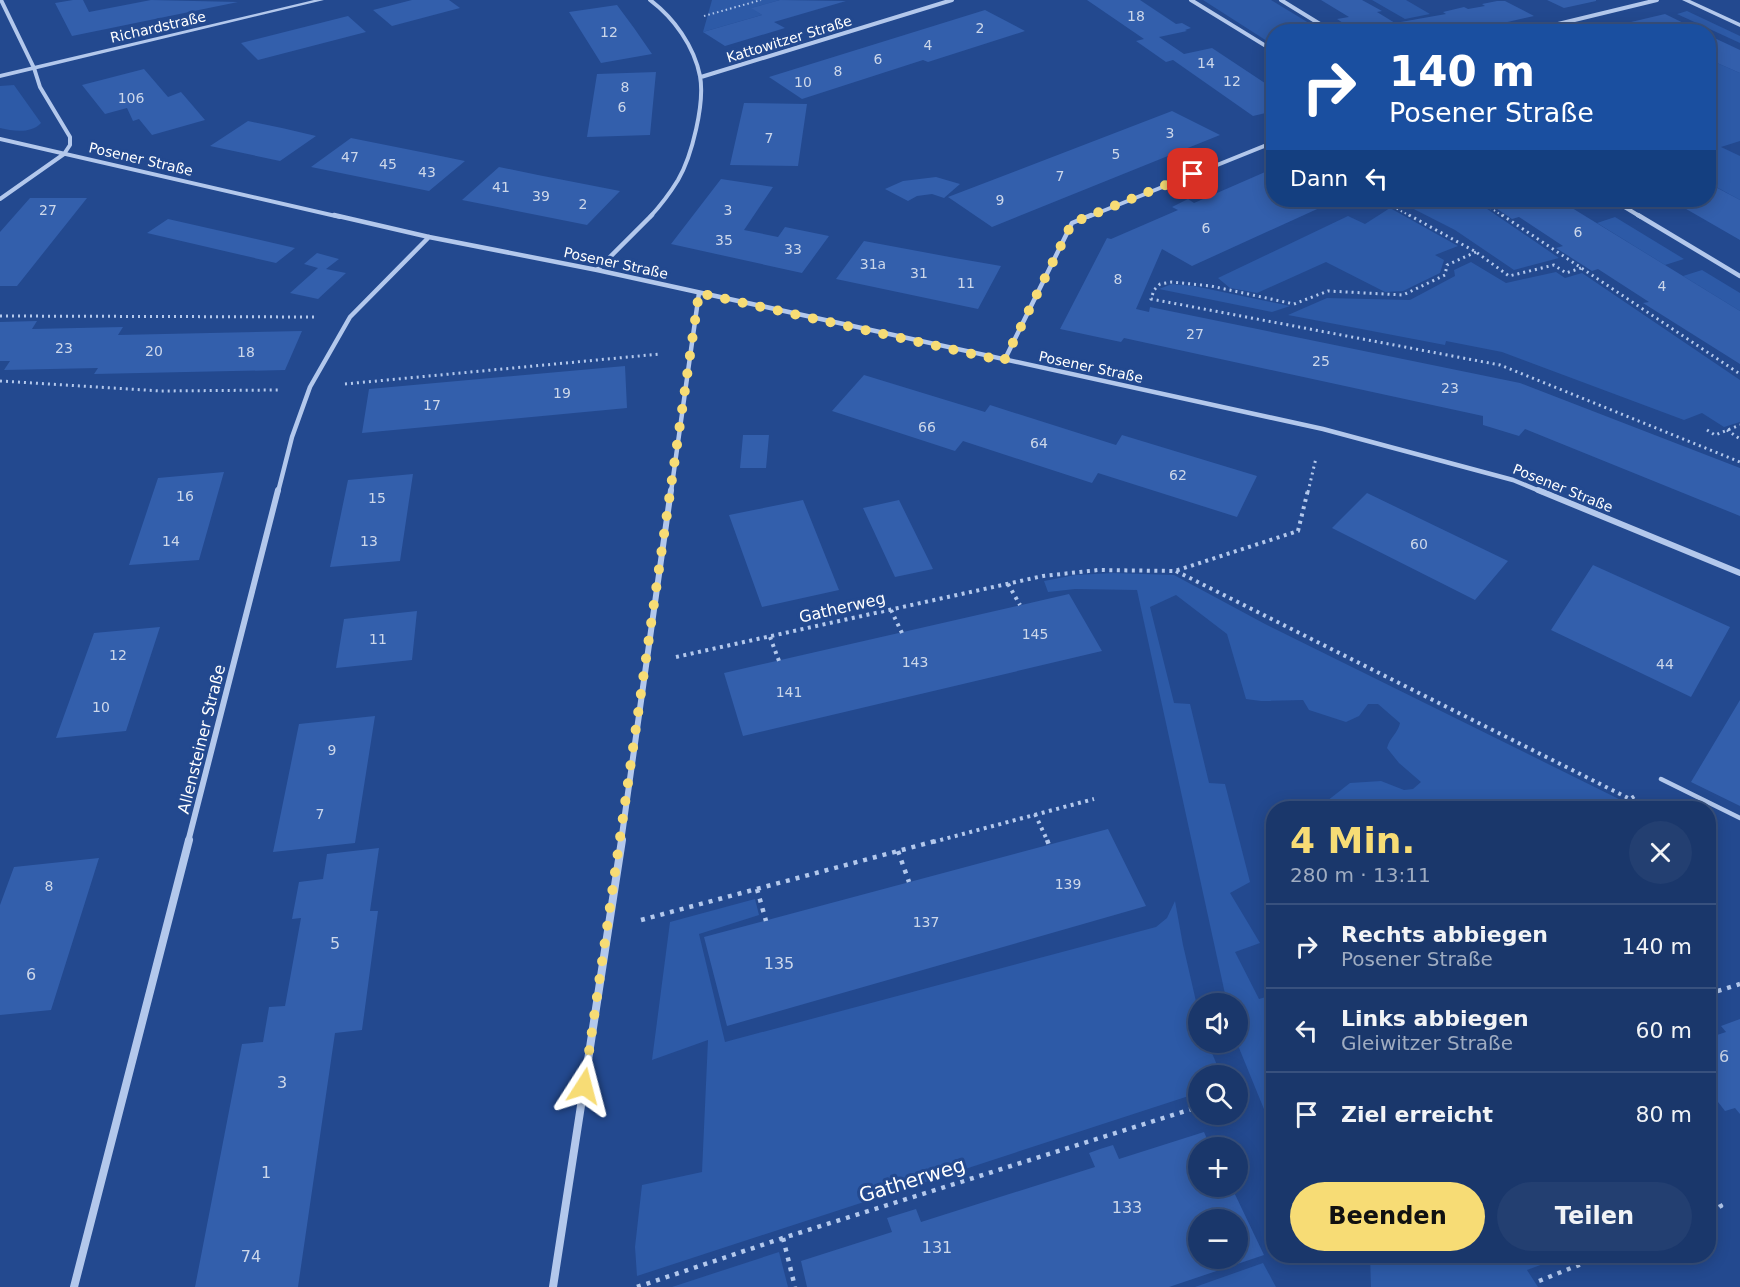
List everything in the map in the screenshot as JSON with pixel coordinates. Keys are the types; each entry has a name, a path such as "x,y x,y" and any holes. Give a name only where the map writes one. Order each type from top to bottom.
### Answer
{"street":[{"path":"0,199 64,154 70,145 70,137 40,87 34,68 1,0"},
{"name":"Richardstraße","path":"0,76 321,0"},
{"path":"597,270 658,208 680,177 697,126 701,77 691,49 661,8 650,0"},
{"name":"Kattowitzer Straße","path":"701,77 952,0"},
{"path":"1191,0 1266,46"},
{"path":"1281,0 1320,24"},
{"path":"1558,24 1657,0"},
{"path":"1685,0 1740,25"},
{"name":"Posener Straße","path":"0,139 429,237 597,270 1004,361 1323,429 1513,480 1740,573"},
{"path":"1004,361 1072,223 1266,145"},
{"path":"1625,207 1740,276"},
{"name":"Allensteiner Straße","path":"74,1287 292,437 310,387 351,317 429,237"},
{"path":"553,1287 609,929 699,293"}],"lane":[{"path":"1661,779 1706,801"},
{"path":"1716,806 1740,818"}],"path":[{"path":"706,15 761,0"},
{"path":"1394,207 1476,252 1509,276 1554,265 1566,273 1581,268"},
{"path":"1490,207 1740,374"},
{"path":"1476,252 1447,265 1445,275 1403,294 1328,291 1294,304 1211,286 1172,282 1160,284 1154,290 1151,299 1500,365 1740,462"},
{"path":"0,316 351,317"},
{"path":"0,381 161,391 276,390 691,352"},
{"path":"1707,430 1715,435 1740,425"},
{"path":"1043,576 1098,570 1175,570 1298,531 1323,429"},
{"path":"1727,430 1740,439"},
{"path":"1175,570 1630,798 1661,779"},
{"name":"Gatherweg","path":"646,663 1043,576"},
{"path":"1008,584 1020,605"},
{"path":"891,610 902,633"},
{"path":"770,637 778,661"},
{"path":"609,929 1094,799"},
{"path":"1035,814 1049,845"},
{"path":"898,851 909,882"},
{"path":"757,889 766,921"},
{"path":"1716,992 1740,984"},
{"name":"Gatherweg","path":"637,1287 783,1238 1188,1110"},
{"path":"783,1238 795,1287"},
{"path":"1539,1281 1584,1263"}],"shaded area":[{"path":"712,0 780,0 752,8 762,15 703,32"},
{"path":"1203,0 1271,0 1310,24 1266,24 1266,40"},
{"path":"1372,0 1406,0 1430,14 1405,19"},
{"path":"1687,11 1715,24 1699,24 1677,14"},
{"path":"1716,25 1740,36 1740,43 1716,32"},
{"path":"1716,62 1740,73 1740,141 1721,147 1740,156 1740,200 1716,187"},
{"path":"14,85 41,123 32,129 16,131 0,128 0,86"},
{"path":"1410,207 1484,207 1559,258 1514,270 1455,230"},
{"path":"1390,208 1458,246 1435,255 1444,260 1440,273 1403,291 1385,292 1326,262 1257,293 1230,288 1218,278 1348,216 1365,224"},
{"path":"1615,217 1684,259 1665,265 1597,223"},
{"path":"1471,262 1506,283 1556,272 1565,278 1582,273 1740,380 1740,422 1724,427 1702,413 1684,420 1502,352 1446,341 1445,345 1288,315 1327,298 1410,300 1455,276 1454,270"},
{"path":"1702,270 1740,293 1740,311 1683,276"},
{"path":"1172,284 1194,286 1290,306 1272,312 1159,289"},
{"path":"1113,573 1174,575 1265,624 1623,801 1327,801 1350,783 1381,781 1404,790 1413,789 1421,782 1399,763 1387,748 1400,723 1378,704 1368,704 1359,716 1346,722 1309,710 1303,700 1246,699 1227,634 1176,595 1150,607 1174,703 1190,704 1209,783 1225,784 1250,882 1230,893 1260,943 1235,952 1259,999 1266,997 1266,1114 1248,1065 1241,1053 1248,1053 1248,993 1225,993 1137,590 1075,589 1048,592 1044,581 1075,575"},
{"path":"755,899 759,915 699,934 725,1042 1156,927 1167,918 1175,901 1194,993 1188,993 1188,1053 1212,1053 1217,1065 1188,1065 1188,1096 637,1276 635,1247 642,1185 702,1172 708,1040 652,1060 670,922"},
{"path":"779,1252 788,1287 672,1287"},
{"path":"1263,1263 1276,1287 1195,1287 1248,1269"},
{"path":"1370,1263 1546,1263 1527,1270 1538,1287 1371,1287"}],"building":[{"path":"83,0 89,12 151,0 238,2 72,36 55,3"},
{"path":"412,0 449,0 460,8 392,26 373,10"},
{"path":"780,0 846,1 774,22 785,28 725,46 703,32 762,15 751,8"},
{"path":"1087,0 1140,0 1176,24 1182,23 1191,28 1185,30 1187,31 1159,37 1184,54 1212,48 1266,84 1266,113 1253,116 1173,60 1166,62 1136,41 1144,39"},
{"path":"1321,0 1362,0 1382,11 1377,12 1395,23 1446,14 1443,12 1464,7 1468,9 1485,6 1482,4 1497,1 1505,1 1534,16 1499,24 1345,24 1337,19 1349,17"},
{"path":"1547,0 1596,0 1596,1 1564,8"},
{"path":"617,5 652,54 601,63 569,12"},
{"path":"985,10 1025,31 928,62 923,60 802,99 769,77"},
{"path":"1665,14 1686,24 1622,24"},
{"path":"348,16 366,32 258,60 241,43"},
{"path":"1716,39 1740,50 1740,73 1716,62"},
{"path":"144,69 168,97 181,92 205,120 152,135 139,119 133,121 127,108 105,114 82,85"},
{"path":"656,72 650,135 587,137 597,74"},
{"path":"744,103 807,104 798,166 730,165"},
{"path":"1172,111 1220,135 992,227 948,197"},
{"path":"248,121 316,136 280,161 210,146"},
{"path":"351,138 465,161 429,191 311,167"},
{"path":"499,167 620,191 587,225 462,200"},
{"path":"1266,172 1266,207 1322,207 1192,266 1162,249 1136,309 1149,312 1150,307 1520,383 1740,468 1740,516 1525,429 1519,436 1483,425 1483,416 1124,338 1121,342 1060,329 1107,238 1111,239 1178,210 1172,207 1188,199 1194,203"},
{"path":"936,177 960,184 944,198 932,194 917,196 908,201 885,189 903,181"},
{"path":"721,179 773,187 744,230 778,237 785,227 829,236 802,273 671,244"},
{"path":"1716,187 1740,200 1740,240 1683,207 1716,207"},
{"path":"30,198 87,198 17,286 0,286 0,232"},
{"path":"1494,207 1570,207 1740,311 1740,364 1643,303 1649,302 1598,269 1592,271 1556,248 1563,246 1519,217 1512,219"},
{"path":"168,219 295,248 276,263 147,233"},
{"path":"864,241 1001,266 978,309 836,279"},
{"path":"317,253 339,259 326,269 346,273 318,299 290,293 318,268 304,264"},
{"path":"37,321 32,329 123,327 118,335 302,331 285,370 94,374 98,368 4,370 10,361 0,361 0,322"},
{"path":"625,366 627,408 362,433 369,389"},
{"path":"864,375 985,412 990,405 1116,445 1122,435 1257,476 1237,517 1098,473 1092,483 963,441 955,451 832,411"},
{"path":"743,435 769,435 766,468 740,468"},
{"path":"224,472 199,560 129,565 158,478"},
{"path":"413,474 400,561 330,567 348,480"},
{"path":"1367,493 1508,561 1475,600 1332,528"},
{"path":"803,500 839,590 762,607 729,515"},
{"path":"899,500 933,569 895,577 863,508"},
{"path":"1593,565 1730,627 1691,697 1551,630"},
{"path":"1069,594 1102,651 743,736 724,673"},
{"path":"417,611 412,660 336,668 344,619"},
{"path":"160,627 126,731 56,738 94,633"},
{"path":"1740,700 1740,806 1691,782"},
{"path":"375,716 355,843 273,852 299,724"},
{"path":"1108,829 1146,906 727,1026 704,937"},
{"path":"379,848 370,911 378,911 362,1030 335,1033 298,1287 195,1287 242,1044 263,1042 269,1007 285,1006 301,918 292,919 299,882 323,879 327,854"},
{"path":"99,858 51,1010 0,1015 0,905 14,867"},
{"path":"1740,1019 1740,1114 1735,1108 1725,1111 1716,1099 1716,1035 1726,1032 1721,1026"},
{"path":"1204,1132 1206,1137 1188,1137"},
{"path":"1188,1137 1188,1197 1236,1197 1242,1209 1188,1209 1188,1269 1222,1269 1169,1287 807,1287 801,1261 892,1232 887,1218 916,1209 921,1222 1095,1167 1089,1153 1113,1145 1119,1159"},
{"path":"1248,1222 1264,1255 1248,1260"}],"route":[{"path":"584,1086 609,929 699,293 1004,361 1072,223 1193,174"}]}
